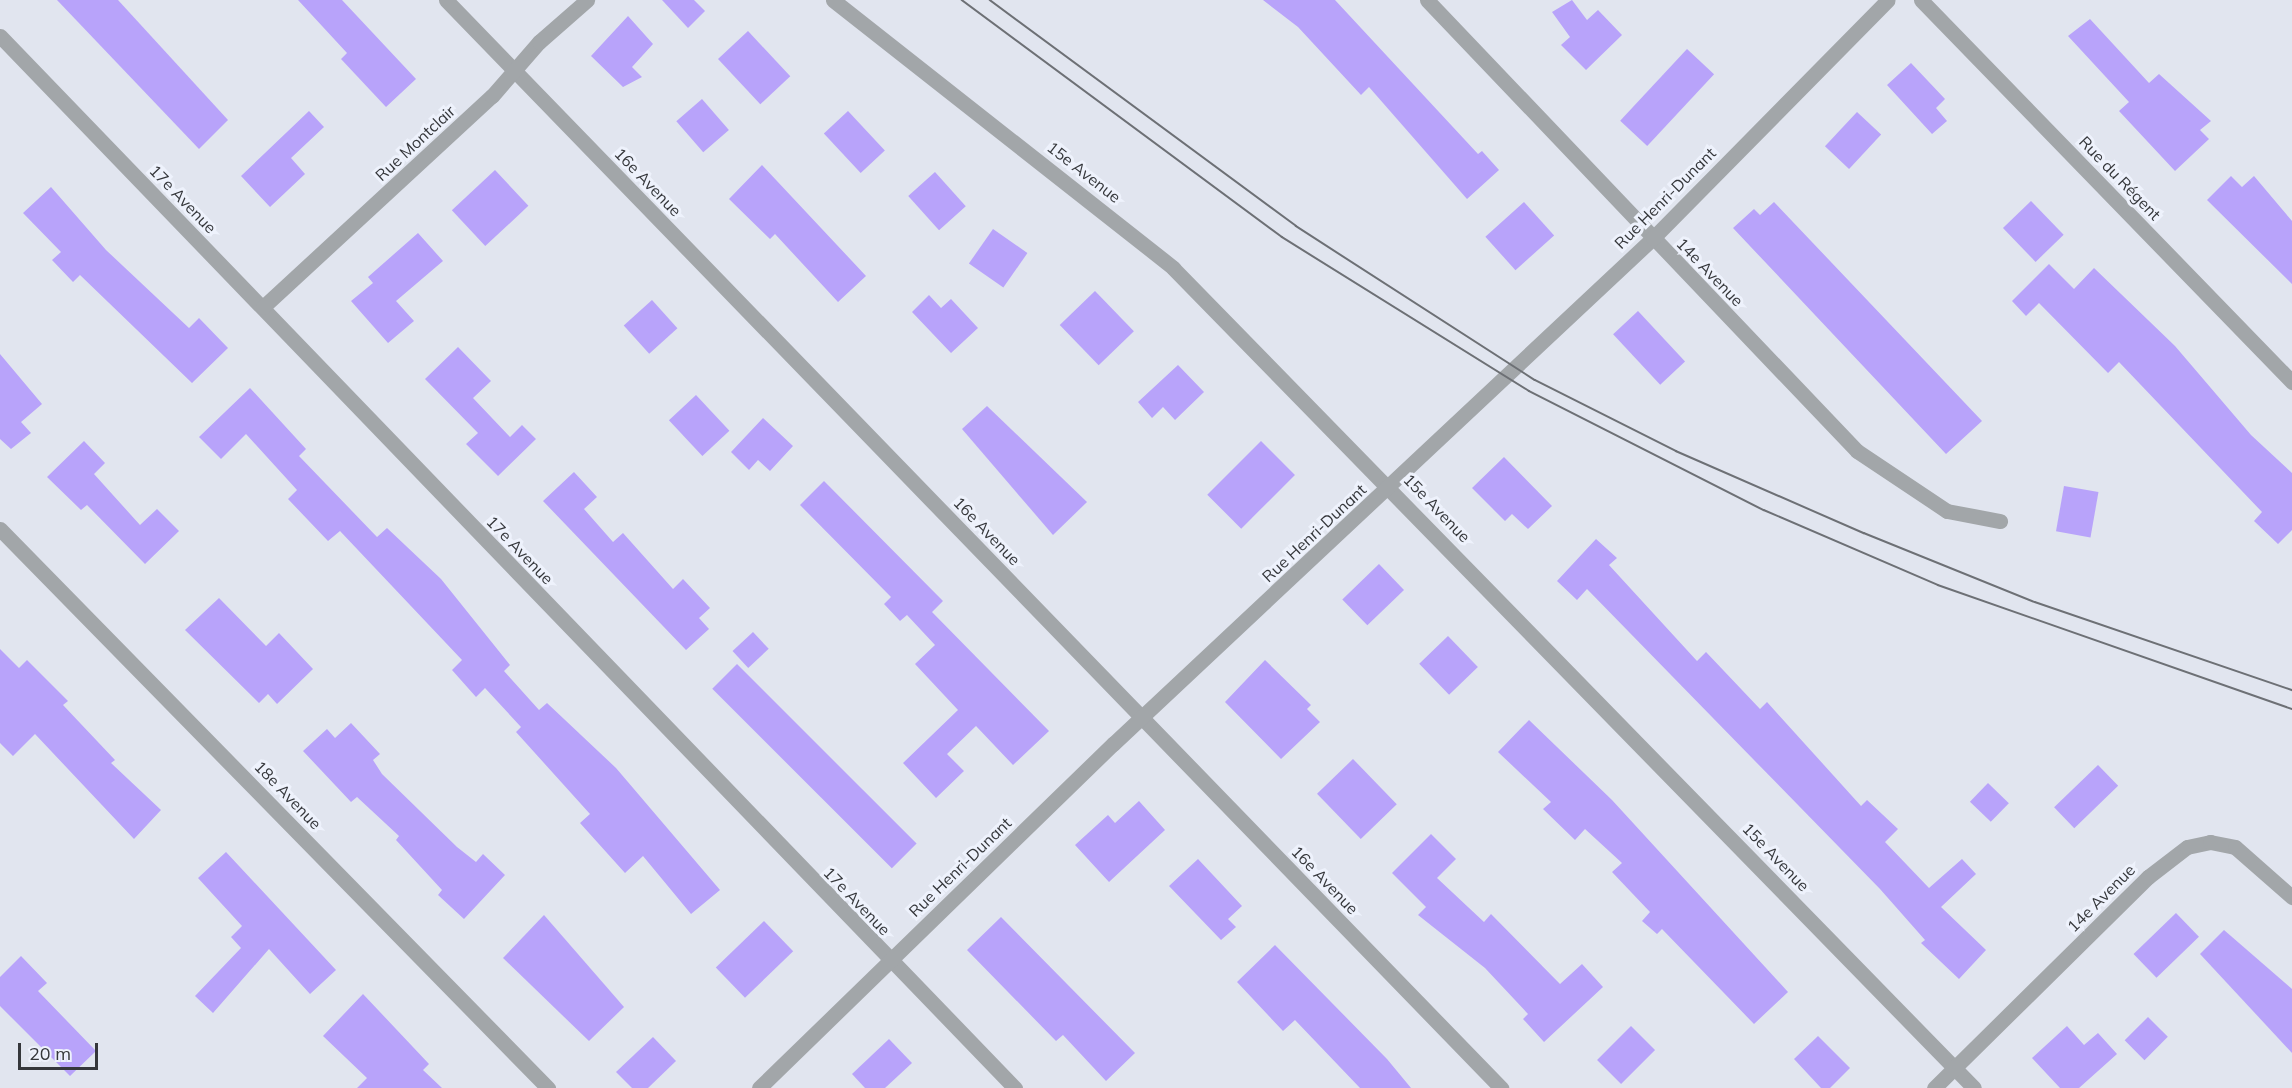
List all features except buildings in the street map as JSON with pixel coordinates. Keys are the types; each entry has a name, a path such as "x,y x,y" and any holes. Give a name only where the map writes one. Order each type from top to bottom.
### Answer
{"street":[{"name":"16e Avenue","path":"446,0 1501,1088"},
{"name":"Rue Montclair","path":"263,307 492,96 513,69 587,0"},
{"name":"15e Avenue","path":"833,0 1173,268 1390,486 1974,1088"},
{"name":"14e Avenue","path":"1427,0 1857,451 1947,511 2000,522"},
{"name":"Rue Henri-Dunant","path":"759,1088 1142,717 1653,238 1888,0"},
{"name":"Rue du Régent","path":"1922,0 2292,382"},
{"name":"17e Avenue","path":"0,36 263,307 889,961 1015,1088"},
{"name":"18e Avenue","path":"0,529 548,1088"},
{"name":"14e Avenue","path":"1934,1088 2148,877 2187,847 2210,842 2235,847 2292,897"}],"tram line":[{"path":"962,0 1282,237 1529,391 1764,510 1938,585 2292,709"},
{"path":"990,0 1296,226 1535,380 1676,451 1864,533 2035,602 2292,690"}]}
